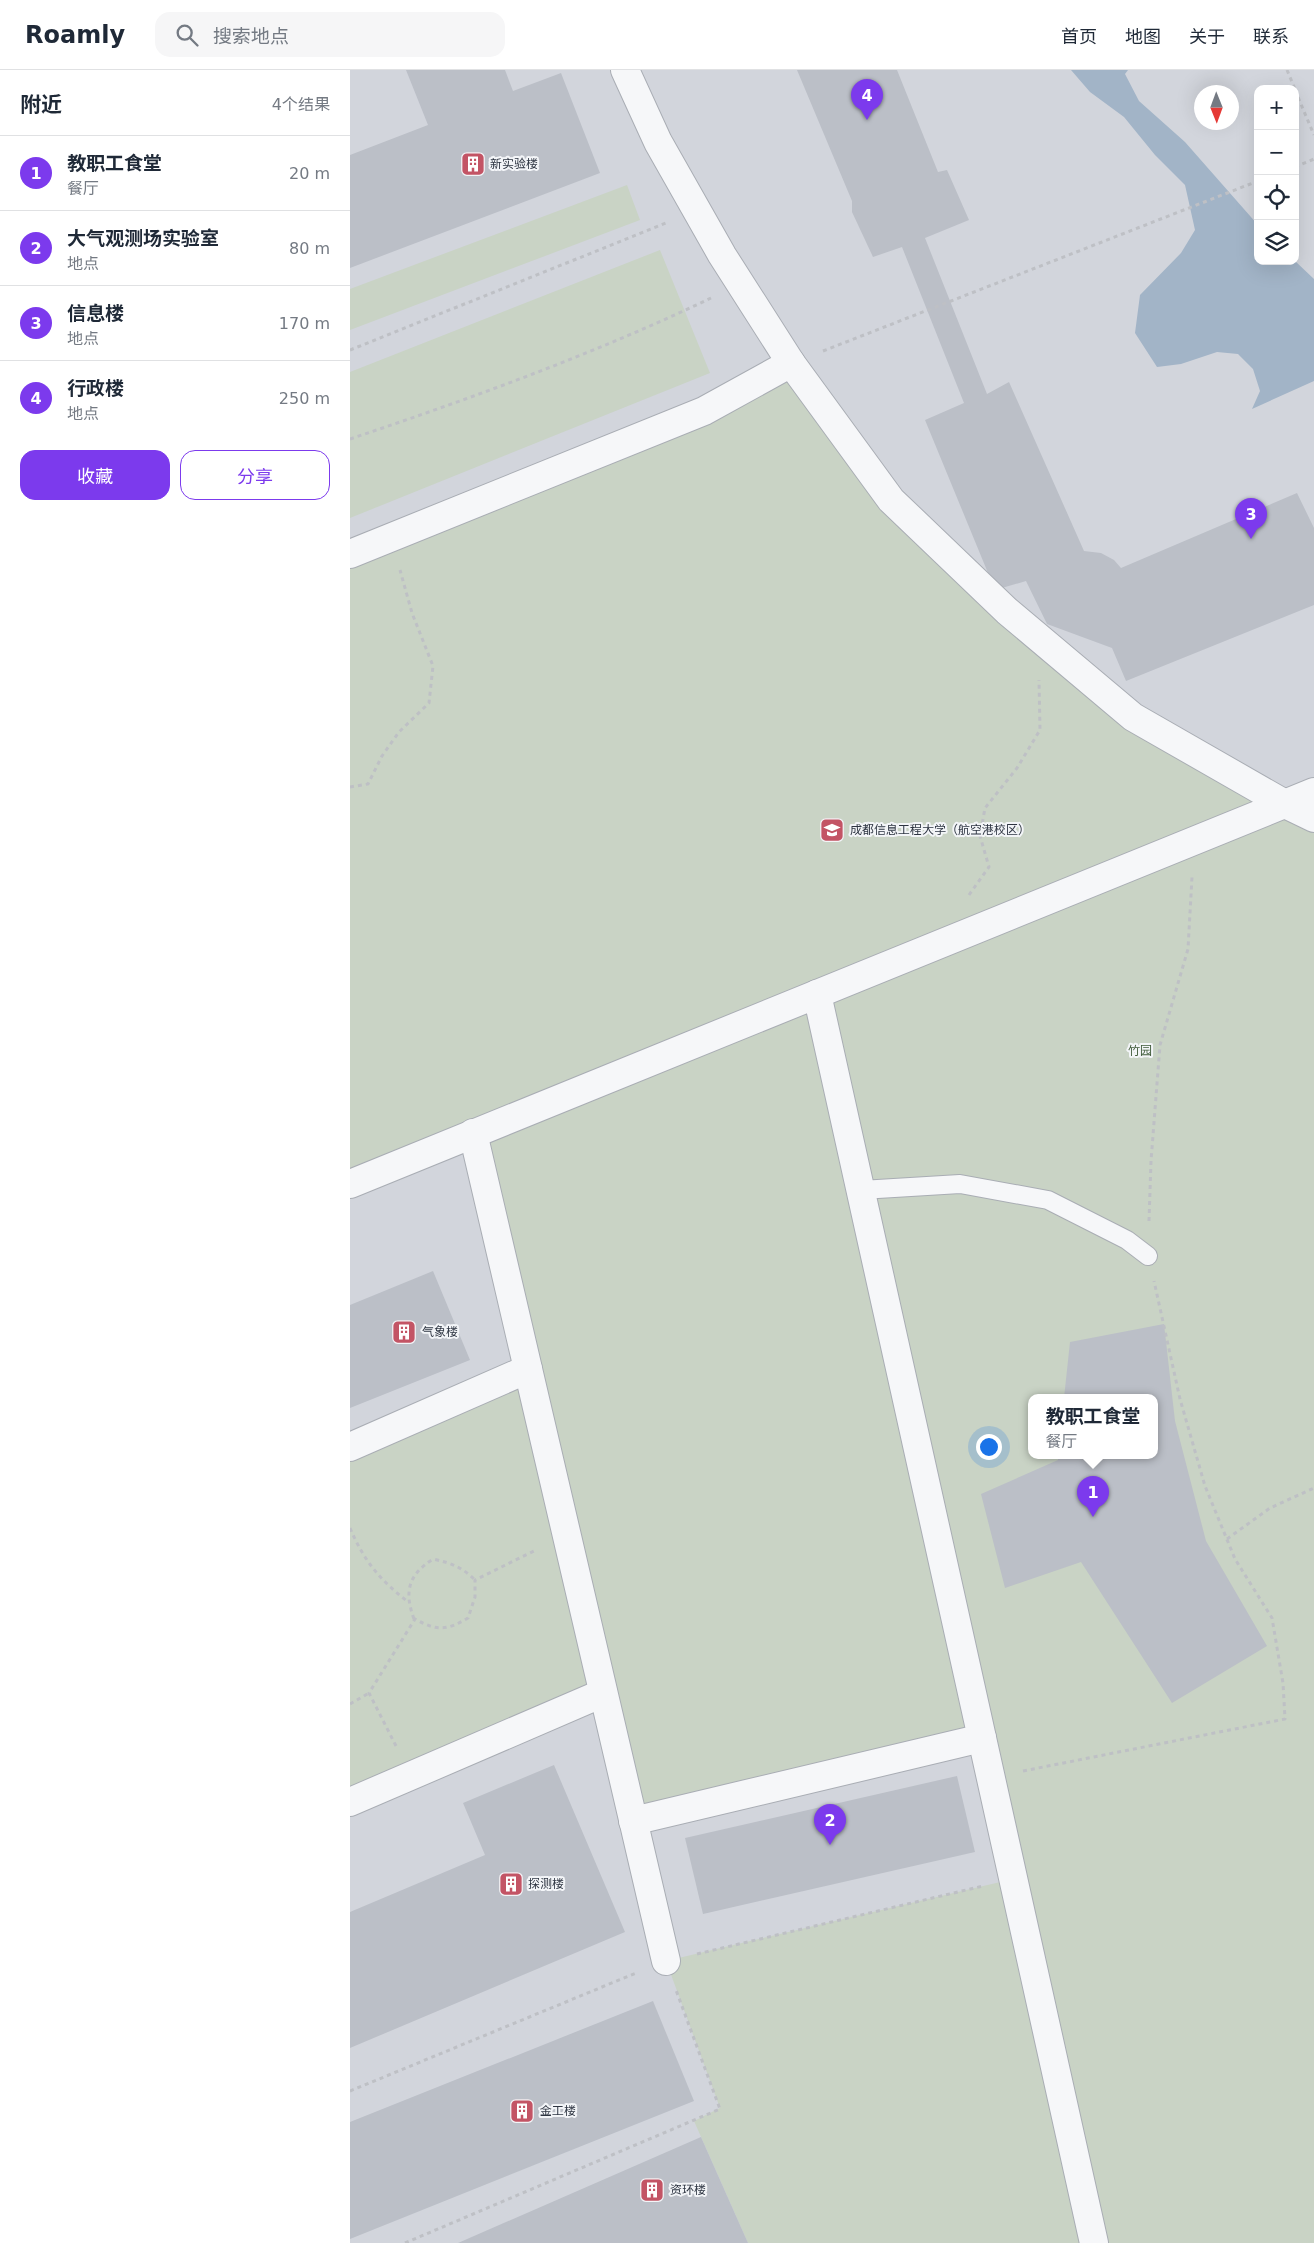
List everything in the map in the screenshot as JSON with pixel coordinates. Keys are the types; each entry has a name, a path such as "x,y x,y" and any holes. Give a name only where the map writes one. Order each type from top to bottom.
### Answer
{"street":[{"path":"625,70 658,142 696,210 741,284 791,363 891,500 1008,611 1134,716 1285,804 1314,818"},
{"path":"350,554 704,411 791,363"},
{"path":"350,1184 1314,792"},
{"path":"817,994 1094,2243"},
{"path":"473,1133 666,1961"},
{"path":"350,1447 528,1369"},
{"path":"350,1802 603,1693"},
{"path":"633,1821 982,1738"}],"lane":[{"path":"861,1190 960,1184 1048,1200 1126,1240 1148,1256"}],"path":[{"path":"1287,70 1293,85"},
{"path":"1299,99 1314,135"},
{"path":"1299,165 1314,159"},
{"path":"791,363 1254,183"},
{"path":"350,350 589,256 696,210"},
{"path":"350,439 540,371 655,325 741,284"},
{"path":"350,787 368,784 382,756 399,732 429,703 433,666 412,613 390,538"},
{"path":"968,897 988,867 980,836 985,808 1018,768 1040,730 1036,634"},
{"path":"991,1778 1284,1719 1283,1683 1272,1618 1235,1559 1205,1486 1182,1407 1148,1256 1151,1161 1160,1045 1188,949 1194,841"},
{"path":"1227,1540 1270,1508 1314,1488"},
{"path":"350,1528 367,1564 388,1586 408,1601"},
{"path":"475,1580 529,1553 567,1538"},
{"path":"433,1559 450,1563 463,1568 475,1580 476,1597 468,1618 453,1627 433,1628 414,1619 408,1601 411,1583 420,1567 433,1559"},
{"path":"350,1704 369,1693 414,1619"},
{"path":"369,1693 412,1775"},
{"path":"350,2091 666,1961 1014,1879"},
{"path":"405,2243 720,2109 666,1961"}],"shaded area":[{"name":"成都信息工程大学（航空港校区）","path":"350,70 1314,70 1314,2243 350,2243"}],"green space":[{"path":"627,185 640,220 350,330 350,289"},
{"path":"660,250 710,373 350,518 350,372"},
{"name":"成都信息工程大学（航空港校区）","path":"791,363 891,500 1036,634 1285,804 1314,792 1314,2243 748,2243 694,2121 720,2108 666,1961 1013,1879 982,1738 633,1821 603,1693 350,1802 350,1447 528,1369 473,1136 350,1186 350,554"}],"water":[{"path":"1071,70 1128,70 1125,74 1139,101 1185,142 1254,220 1254,265 1299,265 1314,279 1314,381 1252,409 1260,391 1253,369 1238,354 1217,352 1181,364 1157,367 1135,333 1140,295 1181,253 1195,230 1185,185 1155,155 1124,117 1090,92"}],"building":[{"name":"新实验楼","path":"406,70 505,70 513,91 561,73 600,173 350,268 350,155 428,125"},
{"path":"797,70 897,70 938,172 947,170 969,220 925,238 987,394 1009,382 1084,551 1101,553 1114,560 1121,568 1297,493 1314,528 1314,605 1126,681 1112,648 1047,624 1026,581 995,590 925,420 964,403 902,247 873,257 852,212 852,201"},
{"name":"气象楼","path":"433,1271 470,1360 350,1408 350,1305"},
{"path":"1164,1324 1175,1421 1206,1541 1267,1646 1172,1703 1081,1562 1005,1588 981,1494 1058,1459 1158,1459 1158,1394 1064,1394 1070,1342"},
{"name":"探测楼","path":"554,1765 625,1932 350,2048 350,1912 485,1855 463,1803"},
{"path":"957,1776 975,1852 703,1914 685,1838"},
{"name":"金工楼","path":"653,2001 694,2101 350,2239 350,2122"},
{"name":"资环楼","path":"701,2137 748,2243 458,2243"}],"place":[{"name":"行政楼","path":"867,120"},
{"name":"新实验楼","path":"473,164"},
{"name":"信息楼","path":"1251,539"},
{"name":"成都信息工程大学（航空港校区）","path":"832,830"},
{"name":"气象楼","path":"404,1332"},
{"name":"教职工食堂","path":"1093,1517"},
{"name":"大气观测场实验室","path":"830,1845"},
{"name":"探测楼","path":"511,1884"},
{"name":"金工楼","path":"522,2111"},
{"name":"资环楼","path":"652,2190"}],"park label":[{"name":"竹园","path":"1140,1051"}]}
